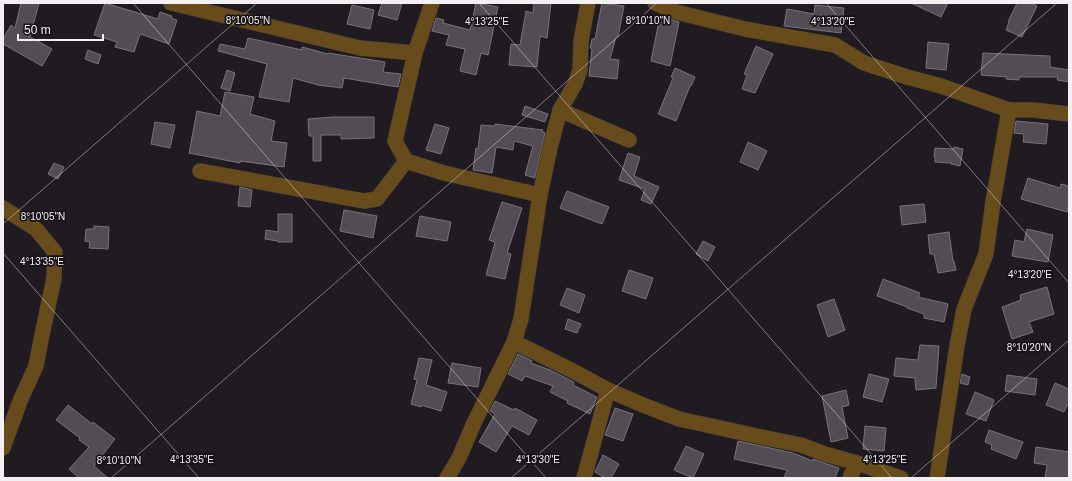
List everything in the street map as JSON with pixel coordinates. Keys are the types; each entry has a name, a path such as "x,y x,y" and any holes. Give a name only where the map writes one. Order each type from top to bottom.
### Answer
{"street":[{"path":"171,3 360,48 414,53"},
{"path":"432,3 414,53 395,141 406,161 444,173 540,195"},
{"path":"447,478 459,458 474,423 514,342 521,319 540,195 560,110 575,84 580,70 581,41 588,3"},
{"path":"655,3 676,12 745,29 835,45 864,63 941,86 1009,110 1033,110 1069,114"},
{"path":"560,110 629,140"},
{"path":"937,478 964,309 986,254 993,202 1009,110"},
{"path":"200,172 364,201 376,199 406,161"},
{"path":"3,208 36,229 55,252 54,278 36,366 20,401 3,448"},
{"path":"514,342 608,390 643,406 679,419 801,445 901,478"},
{"path":"584,478 608,390"},
{"path":"850,478 857,463"}],"building":[{"path":"21,3 39,3 30,37 52,49 42,66 3,44 3,39 11,25 15,28"},
{"path":"105,3 158,19 160,12 172,16 171,18 177,20 169,44 140,34 134,52 115,47 117,42 94,35"},
{"path":"382,3 402,3 397,20 378,15"},
{"path":"476,3 498,7 488,55 481,53 476,75 460,71 465,49 446,45 449,35 432,31 436,18 444,20 443,23 470,30"},
{"path":"534,3 551,3 547,38 540,36 537,67 509,65 511,44 520,45 526,11 533,13"},
{"path":"602,3 624,6 618,37 616,37 610,59 619,60 617,79 589,76 592,49 590,48 592,39 595,39"},
{"path":"911,3 948,3 941,17"},
{"path":"1017,3 1031,3 1037,6 1022,37 1006,30"},
{"path":"352,5 374,10 370,29 347,24"},
{"path":"815,5 844,8 841,33 784,26 787,9 814,14"},
{"path":"660,16 679,22 670,66 651,61"},
{"path":"248,38 302,50 302,47 328,54 385,62 383,72 401,74 398,87 344,78 342,88 318,85 293,78 289,102 259,97 267,64 218,51 220,44 245,49"},
{"path":"928,42 949,44 946,70 926,68"},
{"path":"756,46 773,54 755,93 742,89 747,75 744,74"},
{"path":"88,50 101,55 98,64 85,59"},
{"path":"983,53 1050,56 1050,67 1069,70 1069,82 1057,80 1058,77 1019,77 1019,80 1006,79 1007,77 981,75"},
{"path":"675,68 695,77 676,121 658,114 673,78 671,77"},
{"path":"227,70 235,73 230,91 221,88"},
{"path":"225,92 254,97 250,114 275,121 271,141 287,143 284,167 240,161 240,163 189,153 197,111 220,116"},
{"path":"525,106 548,114 545,122 522,115"},
{"path":"333,117 374,117 374,138 341,139 341,135 321,135 321,161 313,161 313,136 309,136 308,119"},
{"path":"1016,121 1048,124 1046,144 1023,142 1024,134 1014,133"},
{"path":"155,122 175,125 170,148 151,144"},
{"path":"435,124 449,128 441,154 426,150"},
{"path":"495,124 543,130 542,132 545,133 535,178 525,175 533,146 514,141 513,150 496,147 492,173 473,170 476,148 478,149 481,125 494,126"},
{"path":"748,142 767,151 758,170 740,162"},
{"path":"954,147 963,149 960,166 951,163 935,162 935,148 953,149"},
{"path":"628,153 640,157 634,176 659,187 651,204 641,200 645,189 619,180"},
{"path":"54,163 64,167 58,179 48,174"},
{"path":"1028,178 1060,188 1061,184 1069,186 1069,204 1067,212 1021,199"},
{"path":"240,187 252,190 250,207 238,206"},
{"path":"567,191 609,207 602,224 560,208"},
{"path":"502,202 522,208 507,253 511,254 505,279 486,275 495,242 489,240"},
{"path":"924,204 926,222 902,225 900,206"},
{"path":"344,210 377,216 373,238 340,231"},
{"path":"278,214 292,214 292,242 278,242 265,239 266,230 278,232"},
{"path":"420,216 451,222 447,241 416,236"},
{"path":"94,226 109,227 108,249 89,248 90,242 85,241 86,229 94,229"},
{"path":"1027,229 1053,235 1048,262 1012,256 1015,240 1024,242"},
{"path":"949,232 953,261 956,270 938,273 934,254 930,254 928,235"},
{"path":"703,241 715,247 708,261 696,254"},
{"path":"629,270 653,278 646,299 622,291"},
{"path":"883,279 920,293 918,297 948,304 944,322 924,318 924,314 877,296"},
{"path":"1047,287 1054,314 1029,322 1033,332 1012,339 1002,307 1021,300 1020,295"},
{"path":"567,288 585,295 579,313 560,305"},
{"path":"834,299 845,330 828,337 817,305"},
{"path":"568,319 581,324 577,333 565,329"},
{"path":"920,345 939,346 936,388 916,390 915,378 894,376 896,358 918,360"},
{"path":"518,354 532,361 531,363 550,370 574,382 573,385 597,397 590,414 567,403 568,401 550,392 553,386 525,376 522,381 508,374"},
{"path":"419,358 432,360 426,385 447,392 441,411 421,405 421,407 411,404 417,380 414,379"},
{"path":"452,363 481,368 478,387 448,383"},
{"path":"869,374 889,379 882,402 863,397"},
{"path":"962,374 970,377 968,385 960,383"},
{"path":"1007,375 1037,379 1035,395 1005,391"},
{"path":"1055,383 1069,389 1069,406 1067,405 1064,412 1046,405"},
{"path":"846,390 849,405 842,407 848,438 831,442 822,396"},
{"path":"975,392 994,400 986,421 966,414"},
{"path":"495,401 514,410 515,408 537,420 529,435 512,426 496,452 479,442 495,414 490,411"},
{"path":"68,405 92,424 93,422 115,439 94,466 108,478 79,478 69,469 89,447 79,440 80,438 56,420"},
{"path":"615,408 633,414 623,441 605,435"},
{"path":"865,426 886,428 884,451 863,449"},
{"path":"989,430 1023,442 1016,459 991,449 992,445 985,442"},
{"path":"738,441 793,453 813,461 813,459 839,468 835,478 784,478 787,470 734,459"},
{"path":"686,446 704,454 693,478 674,470"},
{"path":"1036,447 1069,452 1069,478 1045,478 1047,465 1034,463"},
{"path":"603,455 619,464 611,478 605,478 595,472"}]}
